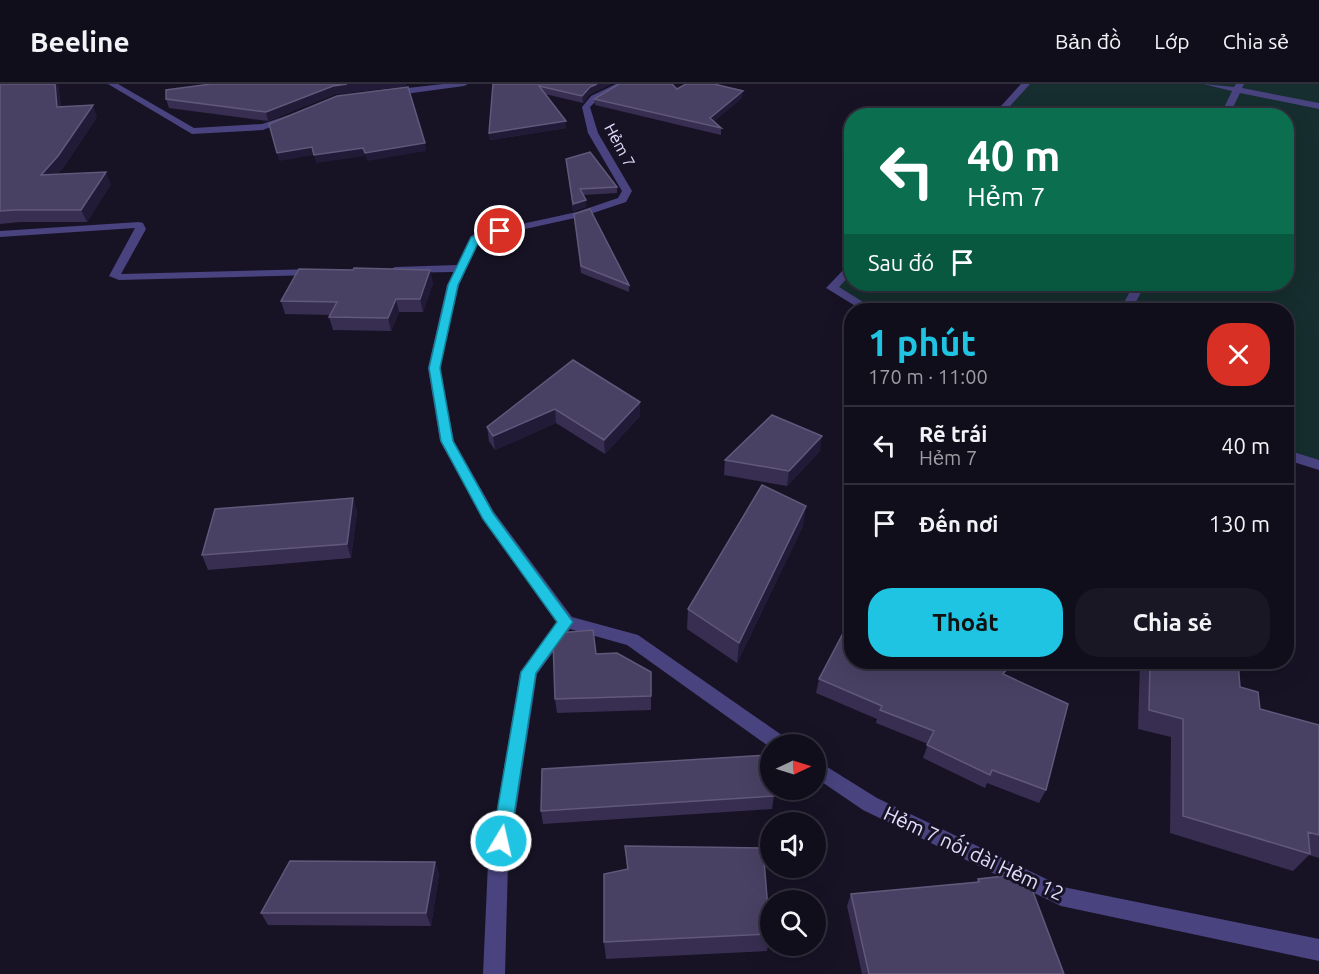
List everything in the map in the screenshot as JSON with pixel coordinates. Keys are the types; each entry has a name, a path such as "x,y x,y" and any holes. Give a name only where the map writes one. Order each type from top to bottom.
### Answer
{"street":[{"path":"112,84 192,131 262,127 300,113"},
{"path":"380,94 464,84"},
{"name":"Hẻm 7","path":"566,622 488,515 447,441 435,368 453,285 476,237 580,214 622,200 627,191 593,133 586,107 594,98 623,84"},
{"path":"1004,108 1026,84"},
{"path":"1207,84 1238,87 1319,106"},
{"path":"1228,108 1238,87"},
{"path":"0,234 139,225 141,229 116,273 116,277 334,272"},
{"path":"380,271 461,268"},
{"path":"844,275 832,288 858,303"},
{"path":"1294,457 1319,465"},
{"path":"494,974 498,862 529,672 566,622 632,640 766,734"},
{"name":"Hẻm 7 nối dài Hẻm 12","path":"826,775 870,804 1062,896 1319,950"}],"green space":[{"path":"1026,84 1319,84 1319,465 1294,457 1294,303 858,303 832,288 844,275 844,291 1294,291 1294,108 1003,108"}],"building":[{"path":"0,84 55,84 57,107 93,105 58,156 41,175 106,172 81,210 0,211"},
{"path":"211,84 347,84 333,86 266,112 166,99 166,90"},
{"path":"493,84 597,84 590,87 582,96 539,86 566,121 489,133"},
{"path":"619,84 672,84 677,89 686,84 714,84 743,91 710,118 721,128 594,99"},
{"path":"408,87 425,143 365,153 363,148 314,155 312,147 277,153 269,124 337,96"},
{"path":"590,152 617,187 580,189 586,200 573,204 566,159"},
{"path":"590,209 629,285 581,266 574,214"},
{"path":"354,268 430,270 420,299 396,299 388,318 329,317 337,302 281,301 299,269 353,270"},
{"path":"573,360 640,402 604,440 555,409 493,436 487,427"},
{"path":"772,415 822,436 789,471 725,460"},
{"path":"762,485 806,506 739,643 688,609"},
{"path":"353,498 347,544 202,555 215,509"},
{"path":"593,630 596,654 617,653 651,672 651,696 555,699 553,640 558,633"},
{"path":"844,631 844,669 1007,669 1003,674 1068,704 1046,790 992,770 990,775 927,745 934,731 880,710 882,706 819,679"},
{"path":"1150,669 1239,669 1240,687 1258,692 1260,709 1319,725 1319,835 1308,832 1310,854 1183,816 1183,719 1149,710"},
{"path":"760,755 760,797 541,811 542,769"},
{"path":"625,846 760,848 760,878 765,878 766,890 760,890 760,934 604,942 604,874 628,869"},
{"path":"290,861 435,862 426,913 261,913"},
{"path":"1023,874 1027,876 1064,974 869,974 851,894 979,882 978,879"}],"route":[{"path":"500,231 476,237 453,285 435,368 447,441 488,515 566,622 529,672 501,841"}]}
